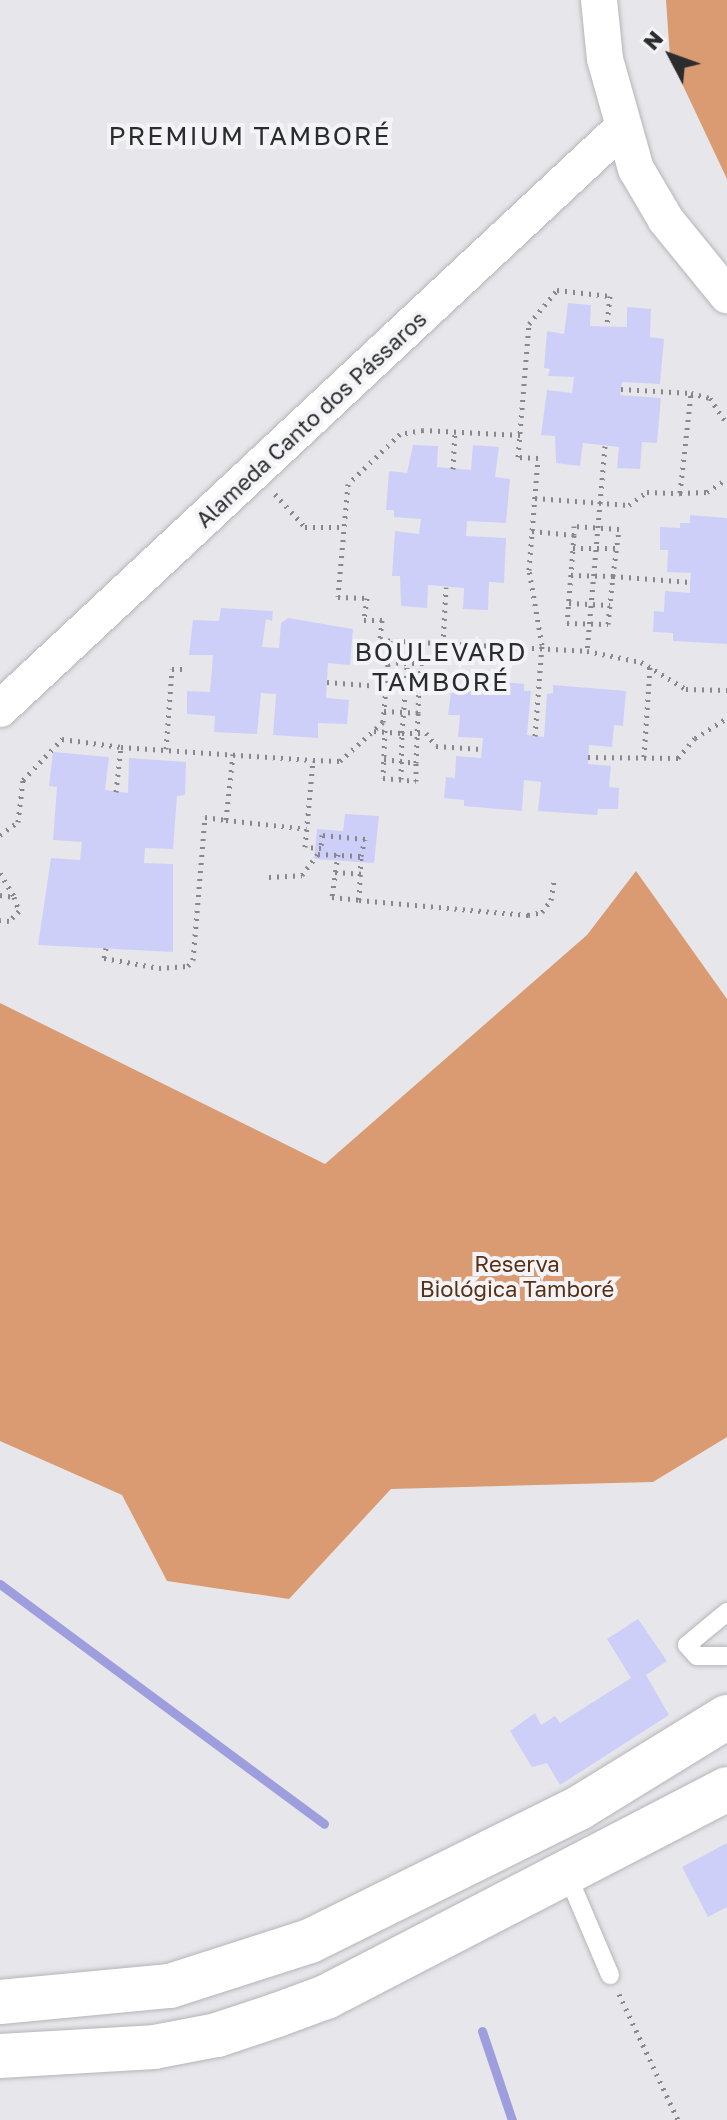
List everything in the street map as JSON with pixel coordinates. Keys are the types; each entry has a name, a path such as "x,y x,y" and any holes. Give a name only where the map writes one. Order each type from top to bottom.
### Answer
{"main road":[{"path":"0,2002 170,1986 310,1941 579,1808 727,1717"},
{"path":"0,2056 90,2054 217,2035 326,1997 727,1789"}],"street":[{"path":"599,0 621,129 636,169 666,220 727,295"},
{"name":"Alameda Canto dos Pássaros","path":"0,709 621,129"}],"lane":[{"path":"727,1612 687,1645 697,1656 727,1656"},
{"path":"567,1874 610,1975"}],"path":[{"path":"535,736 542,651 529,570 538,458 518,457 529,324 557,290 610,296 607,327"},
{"path":"621,389 691,393 710,398 727,424"},
{"path":"680,493 691,393"},
{"path":"520,435 455,431 400,434 348,484 338,597 367,598 364,620 382,620 380,640 587,651 650,667 686,689 727,690"},
{"path":"453,469 455,431"},
{"path":"587,651 605,446"},
{"path":"255,472 305,527 345,527"},
{"path":"535,498 629,505 647,492 707,492 727,479"},
{"path":"574,526 598,527 619,529 608,624 567,623 574,526"},
{"path":"532,531 574,535"},
{"path":"573,548 617,548"},
{"path":"571,575 690,582"},
{"path":"443,644 446,587"},
{"path":"569,603 610,605"},
{"path":"390,640 383,722 386,732 383,778 416,781 423,643"},
{"path":"401,779 409,642"},
{"path":"388,663 422,663"},
{"path":"644,757 650,667"},
{"path":"166,750 172,669 182,669"},
{"path":"327,682 419,689"},
{"path":"384,711 418,713"},
{"path":"588,757 678,758 695,738 727,718"},
{"path":"0,835 18,822 23,780 62,739 121,747 340,761 383,722"},
{"path":"373,731 426,733 436,746 482,749"},
{"path":"116,792 121,747"},
{"path":"226,820 233,754"},
{"path":"384,759 416,763"},
{"path":"313,760 305,847 321,848 322,835 365,839 359,900"},
{"path":"106,948 104,958 159,968 188,966 193,960 205,817 307,829"},
{"path":"269,877 302,875 318,854 361,856"},
{"path":"338,854 332,897 528,915 542,912 551,900 554,882"},
{"path":"335,872 361,874"},
{"path":"0,874 2,894 14,897"},
{"path":"0,874 19,903 15,917 0,920"},
{"path":"610,1975 678,2120"}],"green space":[{"path":"666,0 727,0 727,179 670,58"},
{"name":"Reserva Biológica Tamboré","path":"636,871 727,999 727,1437 653,1482 391,1489 289,1599 167,1581 122,1495 0,1441 0,1003 325,1164 587,935"}],"building":[{"path":"568,303 591,305 590,326 627,327 627,307 651,309 650,337 664,339 660,384 622,382 620,395 661,398 657,443 642,442 640,469 617,468 619,447 583,443 580,466 556,463 555,436 541,435 547,390 572,393 574,377 548,376 550,369 544,368 547,331 564,334"},
{"path":"413,445 438,446 437,467 471,470 473,445 499,447 495,477 510,479 506,523 467,521 466,536 506,538 504,583 489,582 488,610 463,609 464,588 428,585 427,608 401,606 400,576 392,576 395,531 419,534 421,519 394,517 394,510 386,510 389,471 407,473"},
{"path":"690,515 727,518 727,644 673,641 673,633 653,632 654,611 664,612 665,591 690,593 691,573 667,572 668,550 660,550 660,527 680,528 680,523 690,523"},
{"path":"221,608 273,611 272,621 266,619 262,647 279,648 281,623 288,618 353,629 350,665 328,663 326,698 349,700 347,724 318,723 318,738 273,735 276,694 261,693 257,734 214,732 215,716 187,714 187,691 210,692 213,655 189,655 193,620 219,621"},
{"path":"481,680 524,684 524,691 531,691 527,735 544,737 547,694 553,693 553,685 626,691 623,726 614,725 612,747 589,745 588,764 611,766 609,787 619,788 618,809 598,809 597,815 538,811 541,782 524,780 522,811 464,806 464,800 444,798 446,777 455,778 456,756 481,758 483,738 458,737 460,715 448,715 451,693 480,690"},
{"path":"53,752 109,757 105,790 128,793 129,758 186,762 185,795 177,796 173,849 145,848 144,863 173,864 173,952 38,945 51,858 80,860 82,842 53,840 57,787 49,786"},
{"path":"345,814 379,816 374,863 314,859 317,829 343,831"},
{"path":"638,1619 667,1661 646,1675 669,1715 560,1785 547,1763 532,1767 510,1731 535,1713 541,1725 555,1716 560,1723 631,1678 607,1639"},
{"path":"727,1843 727,1907 708,1917 682,1867"}],"waterway":[{"path":"0,1584 324,1824"},
{"path":"482,2031 512,2120"}],"district":[{"name":"PREMIUM TAMBORÉ","path":"250,136"},
{"name":"BOULEVARD TAMBORÉ","path":"441,667"}]}
